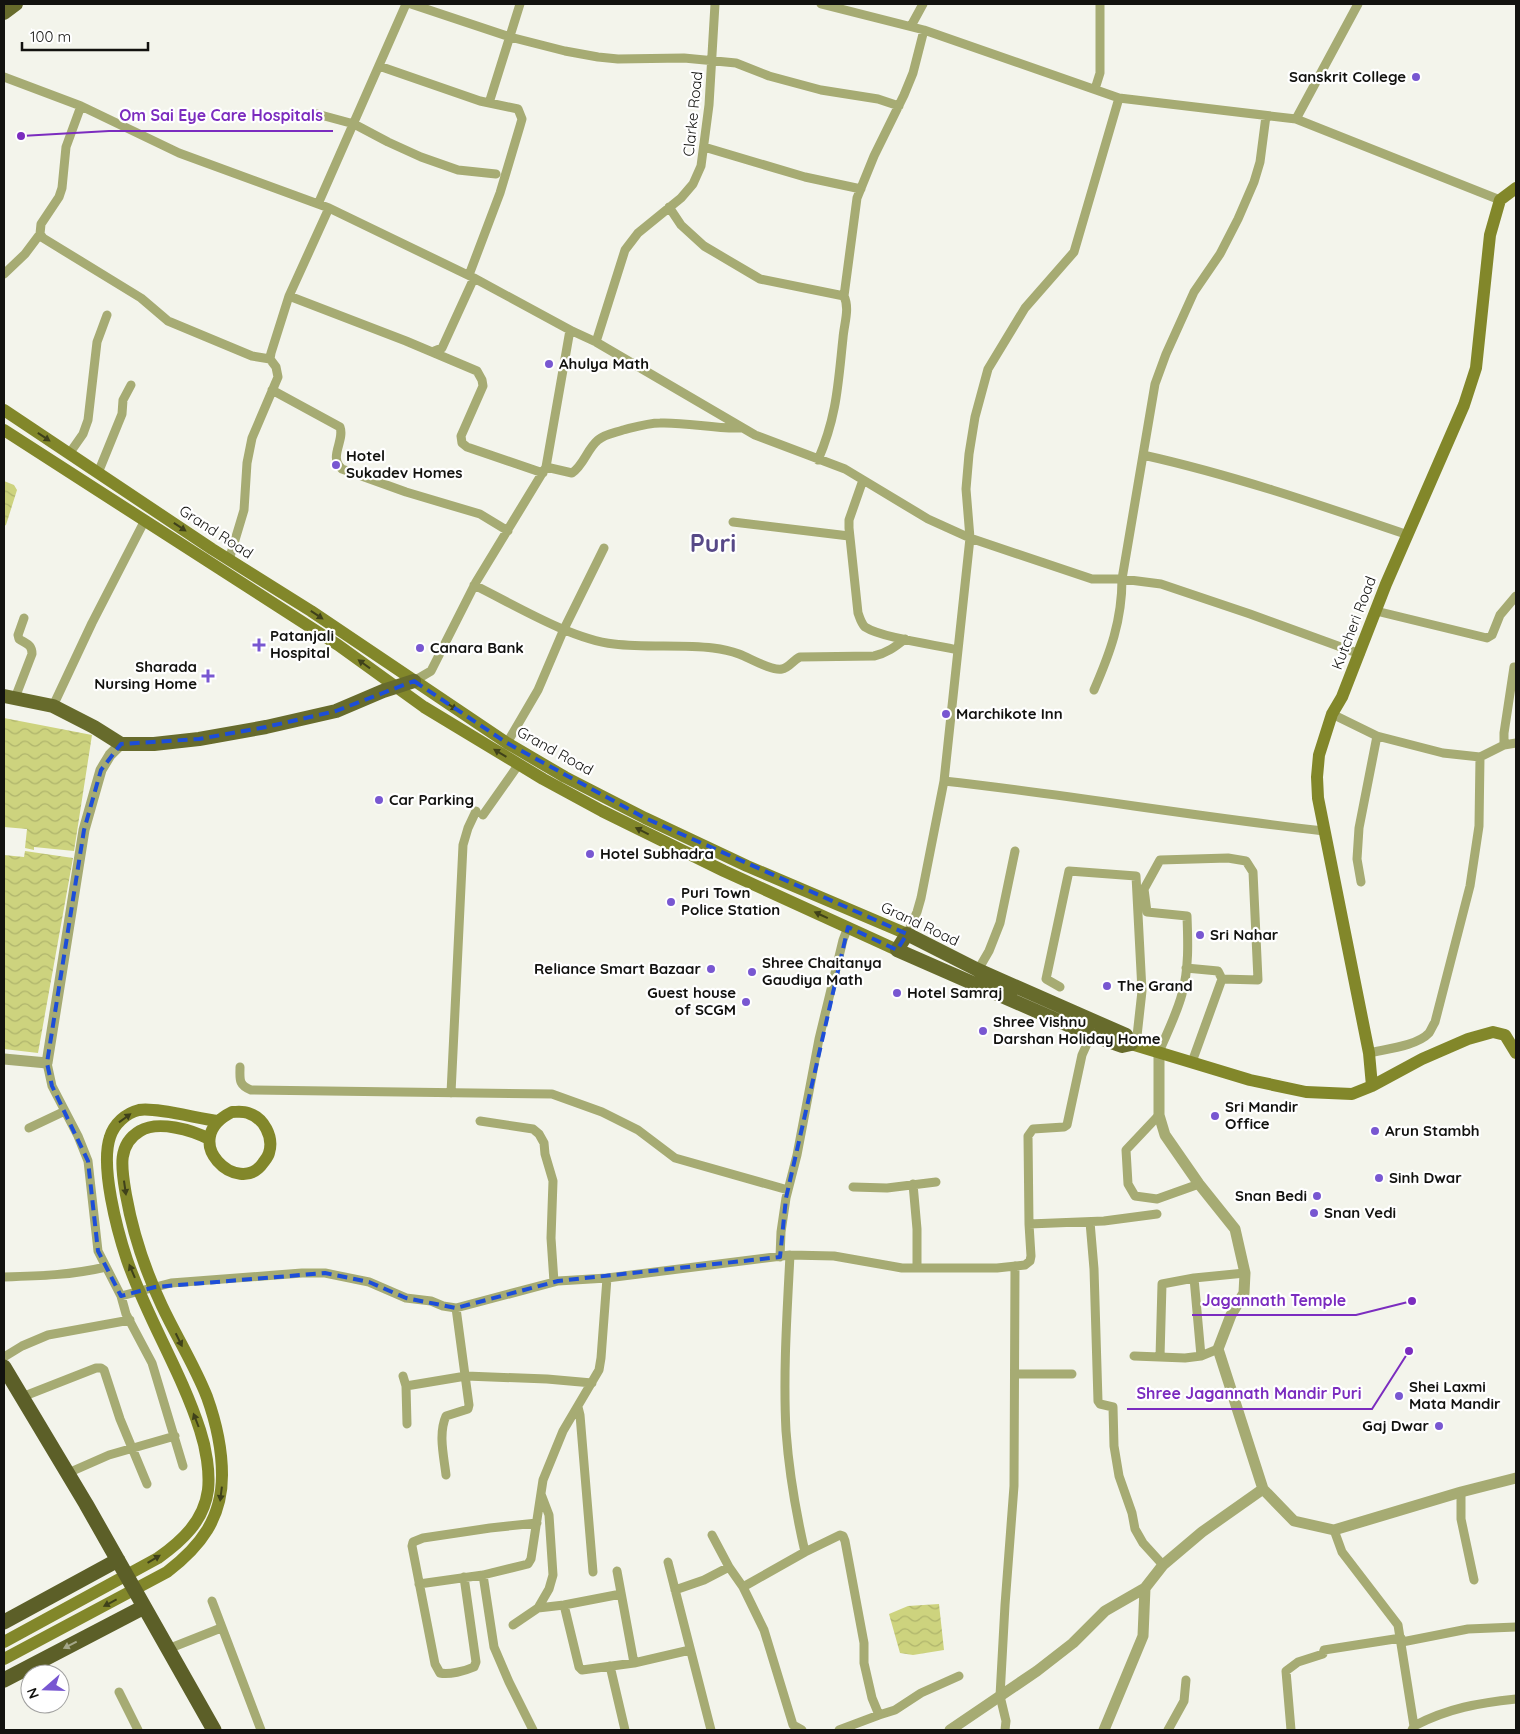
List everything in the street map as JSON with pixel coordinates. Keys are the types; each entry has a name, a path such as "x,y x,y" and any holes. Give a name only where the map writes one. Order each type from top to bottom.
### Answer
{"highway":[{"path":"4,1367 68,1473 214,1730"},
{"path":"4,1622 118,1560"},
{"path":"4,1680 144,1606"}],"main road":[{"path":"4,13 16,4"},
{"path":"1500,200 1515,191"},
{"name":"Kutcheri Road","path":"1372,1086 1369,1053 1324,831 1316,777 1320,755 1332,714 1342,697 1376,611 1471,386 1476,368 1490,235 1500,200"},
{"name":"Grand Road","path":"4,410 229,560 311,611 507,743 565,776 645,818 746,866 907,934 978,970 1126,1034 1134,1045"},
{"name":"Grand Road","path":"4,430 338,645 424,707 552,784 724,871 897,950 1091,1035 1122,1046 1134,1045 1159,1052 1250,1080 1306,1092 1352,1094 1372,1086 1422,1059 1468,1039 1493,1032 1505,1035 1516,1052"},
{"path":"10,697 53,706 94,727 121,744 154,744 266,727 336,711 414,681"},
{"path":"897,950 907,934"},
{"path":"4,1642 158,1558 175,1546 189,1532 199,1518 206,1503 208,1488 206,1456 201,1432 184,1387 127,1260 111,1200 107,1152 110,1136 118,1122 129,1114 140,1110 154,1110 218,1121"},
{"path":"232,1112 246,1112 255,1116 268,1131 270,1140 269,1154 260,1168 248,1174 236,1174 221,1166 212,1154 209,1139 218,1121 232,1112"},
{"path":"4,1659 167,1572 184,1559 200,1542 218,1511 222,1494 222,1473 220,1446 214,1418 203,1388 161,1304 139,1252 130,1218 122,1160 126,1144 131,1136 144,1128 155,1126 175,1128 200,1134 209,1139"}],"street":[{"path":"318,204 406,4"},
{"path":"411,4 510,37 564,51 598,58 676,58 736,63 769,76 821,90 878,98 899,106"},
{"path":"490,103 520,4"},
{"name":"Clarke Road","path":"596,342 625,250 638,233 681,198 693,184 701,166 709,105 715,4"},
{"path":"822,4 924,30 1119,98 1296,119 1500,200"},
{"path":"910,26 923,4"},
{"path":"1095,89 1100,73 1100,4"},
{"path":"1296,119 1358,4"},
{"path":"818,460 827,440 833,419 840,378 848,304 844,296 857,198 874,156 913,73 924,30"},
{"path":"379,66 449,91 490,103 518,108 522,119 500,193 471,277 442,348 432,352"},
{"path":"4,77 81,106 179,153 329,208 471,277 596,342 741,428 845,470 928,519 970,538 1092,579 1161,584 1360,654"},
{"path":"907,934 921,898 944,781 970,538 966,489 975,417 988,369 1025,308 1074,252 1119,98"},
{"path":"4,274 25,254 40,234 41,224 59,197 62,188 66,148 81,106"},
{"path":"317,114 354,124 421,157 458,170 496,174"},
{"path":"1094,690 1116,633 1121,608 1122,580 1155,384 1166,354 1194,292 1220,254 1254,182 1260,162 1266,116"},
{"path":"704,147 805,177 861,190"},
{"path":"669,207 681,224 704,246 760,279 844,296"},
{"path":"229,560 244,510 247,463 252,438 278,372 270,359 289,296 329,208"},
{"path":"40,234 42,238 141,298 168,321 252,356 270,359"},
{"path":"289,296 477,371 483,386 461,436 462,443 467,447 545,470 572,473 578,470 598,440 608,434 638,426 659,423 741,428"},
{"path":"70,454 83,434 88,420 97,342 107,315"},
{"path":"414,681 431,671 474,585 545,470 570,330"},
{"path":"98,473 122,414 123,400 131,385"},
{"path":"272,390 340,427 341,436 336,460 342,468 406,492 480,514 508,530"},
{"path":"1143,455 1188,465 1272,489 1408,535"},
{"path":"863,480 850,520 849,536 860,621 870,629 958,650"},
{"path":"53,706 92,623 145,520"},
{"path":"733,522 849,536"},
{"path":"507,743 538,690 564,629 604,548"},
{"path":"474,585 564,629 585,637 614,644 670,644 727,650 775,669 787,668 794,660 800,657 874,656 883,654 905,638"},
{"path":"1376,611 1487,638 1492,635 1500,615 1516,596"},
{"path":"10,697 32,654 32,648 19,639 18,635 24,618"},
{"path":"1504,744 1514,667 1516,668"},
{"path":"1332,714 1377,736 1443,753 1480,757 1504,744 1516,743"},
{"path":"1361,882 1357,859 1359,828 1377,736"},
{"path":"121,744 110,755 101,770 84,830 47,1062 52,1086 78,1136 88,1161 98,1251 121,1296 126,1314 152,1363 184,1466"},
{"path":"1369,1053 1408,1044 1422,1038 1429,1033 1435,1022 1470,886 1479,826 1480,757"},
{"path":"451,1093 463,845 468,828 479,812 519,764"},
{"path":"944,781 1039,792 1227,820 1324,831"},
{"path":"978,970 989,951 1000,923 1015,851"},
{"path":"1222,979 1258,980 1253,872 1246,861 1228,858 1160,860 1144,889 1147,912 1187,916 1189,951 1182,993 1159,1052 1159,1115 1165,1135 1199,1184 1235,1229 1245,1273 1244,1293 1231,1315 1218,1349 1263,1489 1294,1521 1334,1530 1461,1492 1516,1478"},
{"path":"1060,988 1046,979 1069,871 1136,876 1142,991 1134,1045"},
{"path":"780,1256 782,1216 802,1133 826,1011 843,940 848,927"},
{"path":"1186,968 1218,971 1222,979 1192,1062"},
{"path":"121,1296 171,1283 325,1273 369,1282 406,1298 431,1301 443,1306 456,1308 554,1282 607,1278 790,1255 834,1256 902,1268 997,1268 1025,1264 1030,1261 1031,1256 1028,1136 1033,1129 1064,1127 1067,1125 1082,1055 1091,1035"},
{"path":"4,1059 47,1062"},
{"path":"240,1067 241,1082 244,1087 251,1090 552,1094 602,1112 638,1130 675,1158 788,1190"},
{"path":"29,1128 65,1110"},
{"path":"1159,1115 1126,1150 1128,1184 1135,1196 1157,1199 1199,1184"},
{"path":"480,1121 533,1129 539,1134 544,1143 553,1181 552,1238 554,1282"},
{"path":"853,1187 887,1188 936,1182"},
{"path":"914,1184 917,1268"},
{"path":"1029,1224 1090,1222 1157,1214"},
{"path":"1090,1222 1094,1269 1098,1401 1100,1404 1113,1407 1114,1446 1120,1476 1135,1529 1143,1543 1163,1565"},
{"path":"790,1255 786,1323 786,1431 799,1524 805,1552"},
{"path":"1005,1730 1006,1721 1000,1696 1014,1486 1015,1266"},
{"path":"4,1277 64,1275 106,1267"},
{"path":"1160,1357 1162,1284 1194,1278 1245,1273"},
{"path":"419,1584 483,1575 528,1564 531,1559 543,1480 563,1431 599,1370 607,1278"},
{"path":"1194,1278 1201,1356"},
{"path":"446,1475 442,1441 444,1422 446,1416 468,1409 469,1397 456,1308"},
{"path":"4,1357 22,1346 48,1335 130,1320"},
{"path":"1134,1356 1185,1358 1201,1356 1218,1349"},
{"path":"22,1397 101,1368 104,1370 120,1420 147,1484"},
{"path":"1015,1374 1072,1374"},
{"path":"403,1376 406,1386 407,1424"},
{"path":"406,1386 466,1376 592,1383"},
{"path":"578,1407 592,1572"},
{"path":"68,1473 92,1461 175,1436"},
{"path":"950,1730 1037,1671 1073,1643 1105,1611 1145,1588 1163,1565 1202,1532 1263,1489"},
{"path":"1461,1492 1461,1519 1474,1580"},
{"path":"513,1625 538,1608 549,1589 553,1576 549,1515 541,1494"},
{"path":"464,1577 476,1662 474,1667 469,1669 444,1674 440,1673 434,1664 412,1546 413,1542 417,1539 536,1523"},
{"path":"1334,1530 1342,1552 1398,1625 1418,1727 1434,1715 1461,1707 1516,1699"},
{"path":"712,1535 756,1612 767,1638 793,1725 802,1730"},
{"path":"743,1587 805,1552 840,1535 843,1536 864,1643 864,1663 872,1698 879,1715"},
{"path":"668,1562 711,1730"},
{"path":"675,1590 704,1580 729,1567"},
{"path":"617,1571 634,1663"},
{"path":"483,1575 494,1647 533,1730"},
{"path":"1104,1730 1143,1636 1145,1588"},
{"path":"538,1608 622,1594"},
{"path":"212,1601 261,1730"},
{"path":"564,1605 579,1667 582,1670 634,1663 690,1650"},
{"path":"1291,1730 1286,1671 1298,1662 1323,1654 1324,1650 1468,1629 1516,1627"},
{"path":"168,1649 221,1628"},
{"path":"610,1666 625,1730"},
{"path":"839,1730 895,1710 921,1693 959,1676"},
{"path":"1168,1730 1184,1701 1186,1680"},
{"path":"119,1692 138,1730"}],"highlighted area":[{"path":"414,681 507,743 645,818 907,934 897,950 848,927 786,1198 780,1257 558,1281 456,1308 406,1298 369,1282 325,1273 155,1287 121,1296 98,1251 88,1161 52,1086 47,1063 84,830 101,770 121,744 199,739 266,727 336,711"}],"water":[{"path":"4,481 14,485 17,490 6,525 4,526"},
{"path":"4,718 92,735 74,851 34,847 34,850 25,848 27,829 4,827"},
{"path":"25,851 73,858 38,1053 4,1049 4,855 24,857"},
{"path":"939,1604 944,1650 913,1655 900,1653 889,1614 908,1606"}],"place":[{"name":"Sanskrit College","path":"1416,77"},
{"name":"Om Sai Eye Care Hospitals","path":"21,136"},
{"name":"Ahulya Math","path":"549,364"},
{"name":"Hotel Sukadev Homes","path":"336,465"},
{"name":"Patanjali Hospital","path":"259,645"},
{"name":"Canara Bank","path":"420,648"},
{"name":"Sharada Nursing Home","path":"208,676"},
{"name":"Marchikote Inn","path":"946,714"},
{"name":"Car Parking","path":"379,800"},
{"name":"Hotel Subhadra","path":"590,854"},
{"name":"Puri Town Police Station","path":"671,902"},
{"name":"Sri Nahar","path":"1200,935"},
{"name":"Reliance Smart Bazaar","path":"711,969"},
{"name":"Shree Chaitanya Gaudiya Math","path":"752,972"},
{"name":"The Grand","path":"1107,986"},
{"name":"Hotel Samraj","path":"897,993"},
{"name":"Guest house of SCGM","path":"746,1002"},
{"name":"Shree Vishnu Darshan Holiday Home","path":"983,1031"},
{"name":"Sri Mandir Office","path":"1215,1116"},
{"name":"Arun Stambh","path":"1375,1131"},
{"name":"Sinh Dwar","path":"1379,1178"},
{"name":"Snan Bedi","path":"1317,1196"},
{"name":"Snan Vedi","path":"1314,1213"},
{"name":"Jagannath Temple","path":"1412,1301"},
{"name":"Shree Jagannath Mandir Puri","path":"1409,1351"},
{"name":"Shei Laxmi Mata Mandir","path":"1399,1396"},
{"name":"Gaj Dwar","path":"1439,1426"}],"district":[{"name":"Puri","path":"713,543"}]}
